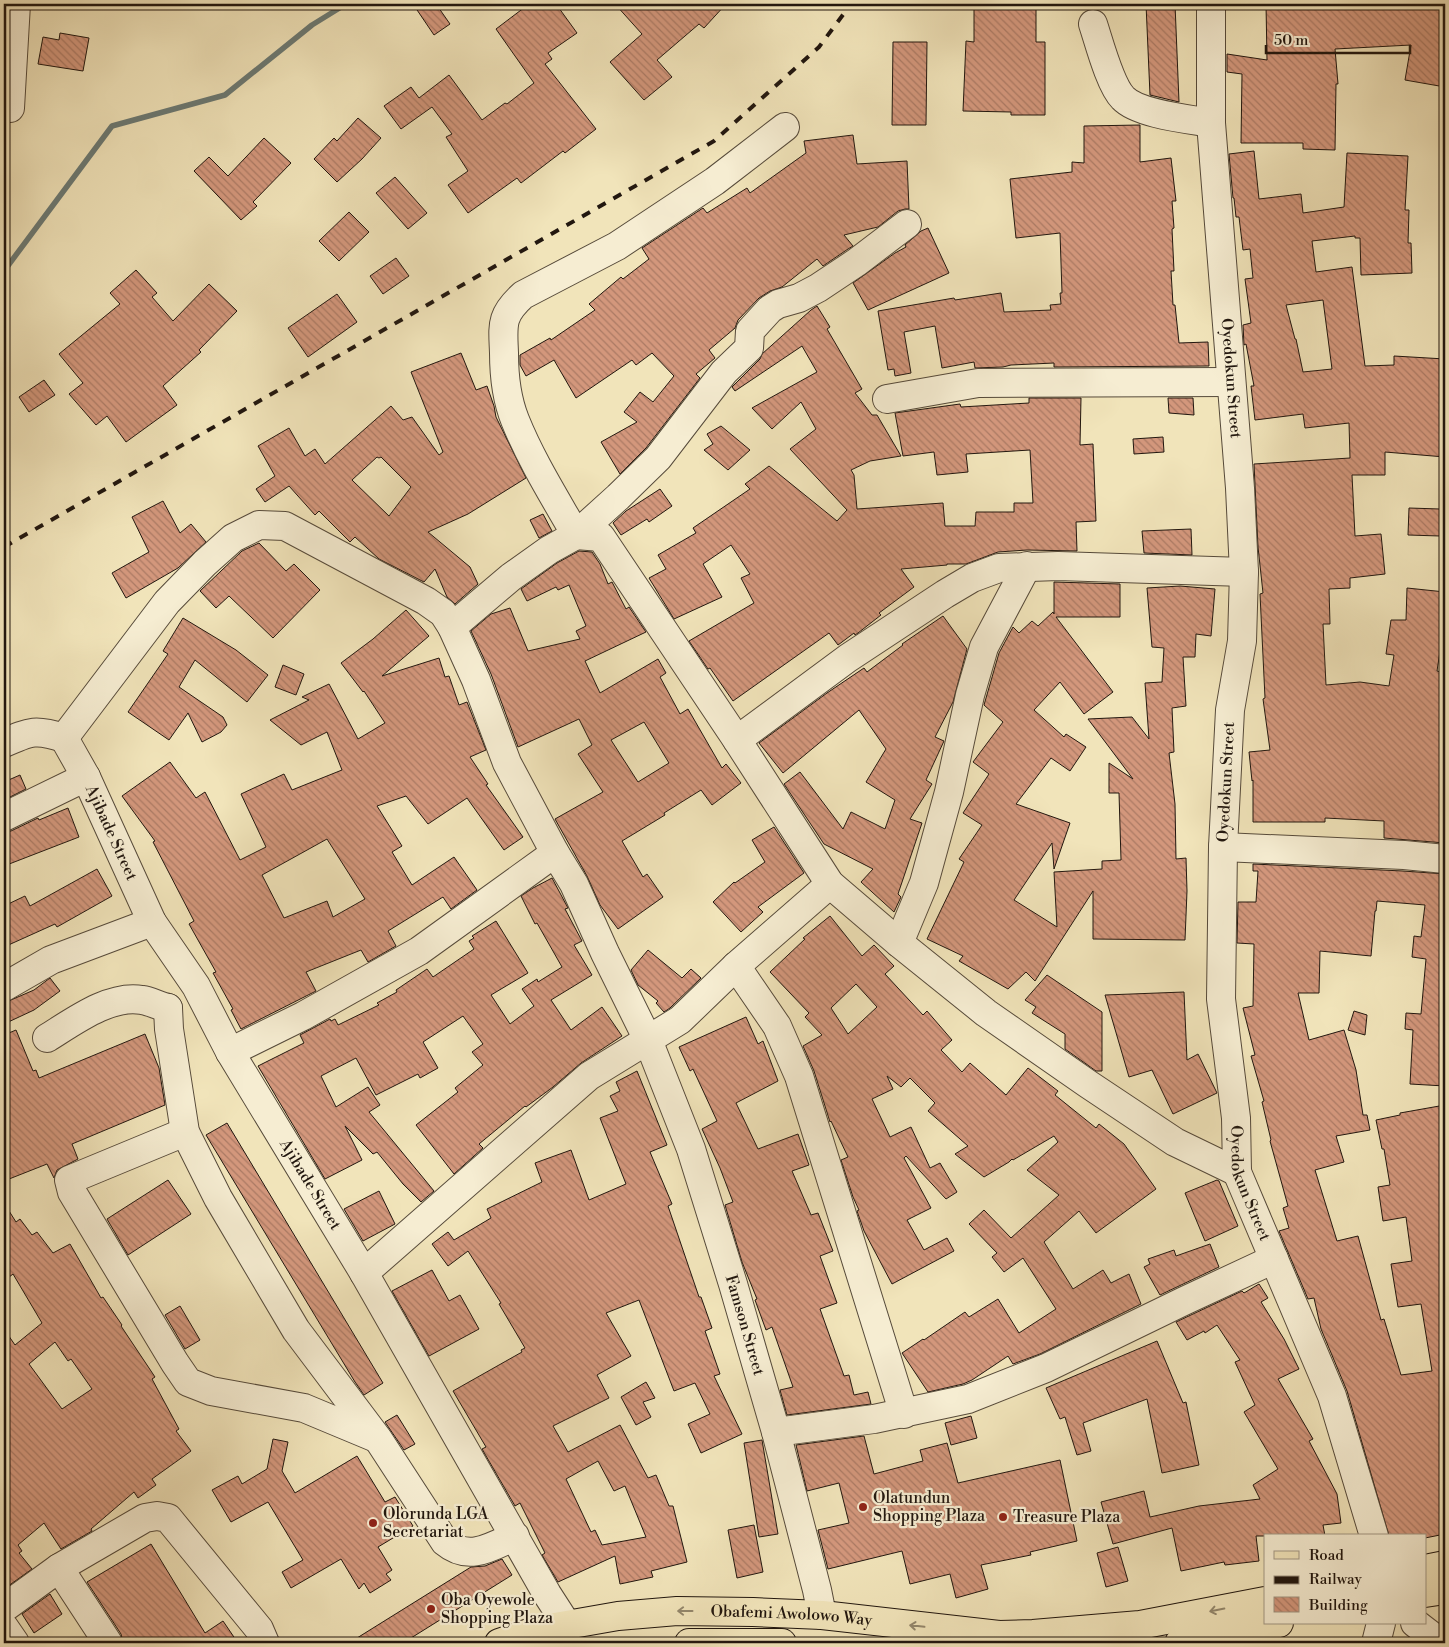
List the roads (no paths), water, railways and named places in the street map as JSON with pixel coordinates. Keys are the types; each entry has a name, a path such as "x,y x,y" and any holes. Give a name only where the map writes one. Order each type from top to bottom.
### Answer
{"main road":[{"path":"1426,1569 1445,1565"},
{"path":"1426,1594 1445,1590"},
{"name":"Obafemi Awolowo Way","path":"499,1643 538,1630 618,1616 677,1611 752,1612 822,1616 999,1635 1140,1625 1264,1601"},
{"path":"1178,1643 1274,1624"},
{"name":"Obafemi Awolowo Way","path":"689,1643 768,1643"}],"street":[{"path":"10,108 16,4"},
{"name":"Oyedokun Street","path":"1211,4 1211,123 1230,382 1240,488 1244,572 1242,641 1230,710 1223,847 1221,999 1236,1118 1237,1172 1332,1396 1373,1534"},
{"path":"1093,24 1115,87 1122,98 1134,107 1167,116 1211,123"},
{"path":"576,535 537,466 515,419 504,376 503,323 510,306 523,295 617,246 715,180 784,127"},
{"path":"452,626 549,550 576,535 618,498 658,458 724,372 749,348 750,331 770,309 778,304 799,298 818,288 858,262 907,224"},
{"path":"887,398 978,383 1230,382"},
{"name":"Famson Street","path":"64,738 167,602 205,563 233,538 260,526 285,526 426,601 443,613 452,626 476,680 507,763 555,853 574,884 605,953 648,1040 691,1149 776,1432 818,1590 822,1616"},
{"path":"576,535 600,537 737,740 830,884 986,1013 1175,1142 1237,1172"},
{"path":"737,740 848,658 972,578 999,568 1026,566 1244,572"},
{"path":"899,943 924,883 949,792 970,695 984,647 1026,566"},
{"path":"4,743 26,732 44,732 64,738"},
{"name":"Ajibade Street","path":"64,738 86,777 152,922 196,986 230,1052 364,1273 547,1594 567,1625"},
{"path":"4,817 86,777"},
{"path":"1223,847 1404,855 1445,859"},
{"path":"230,1052 303,1016 419,951 555,853"},
{"path":"364,1273 589,1076 680,1020 736,966 830,884"},
{"path":"4,987 51,960 152,922"},
{"path":"736,966 777,1026 799,1076 904,1414"},
{"path":"168,1008 196,986"},
{"path":"47,1038 90,1012 122,1000 142,1000 168,1008"},
{"path":"168,1008 169,1029 185,1132 218,1198 296,1330 378,1439 445,1542 460,1552 474,1552 515,1536"},
{"path":"185,1132 69,1180 72,1192 176,1363 188,1382 211,1391 304,1408 378,1439"},
{"path":"776,1432 904,1414 968,1399 1046,1368 1184,1300 1274,1259"},
{"path":"4,1608 59,1568 145,1518 157,1516 168,1518 259,1629 265,1643"},
{"path":"59,1568 108,1643"},
{"path":"1376,1643 1381,1624"},
{"path":"1417,1624 1441,1643"},
{"path":"4,1627 15,1643"}],"waterway":[{"path":"4,271 112,126 225,95 312,25 346,4"}],"railway":[{"path":"4,547 714,141 819,47 851,4"}],"place":[{"name":"Olatundun Shopping Plaza","path":"863,1507"},
{"name":"Treasure Plaza","path":"1003,1517"},
{"name":"Olorunda LGA Secretariat","path":"373,1523"},
{"name":"Oba Oyewole Shopping Plaza","path":"431,1609"}]}
